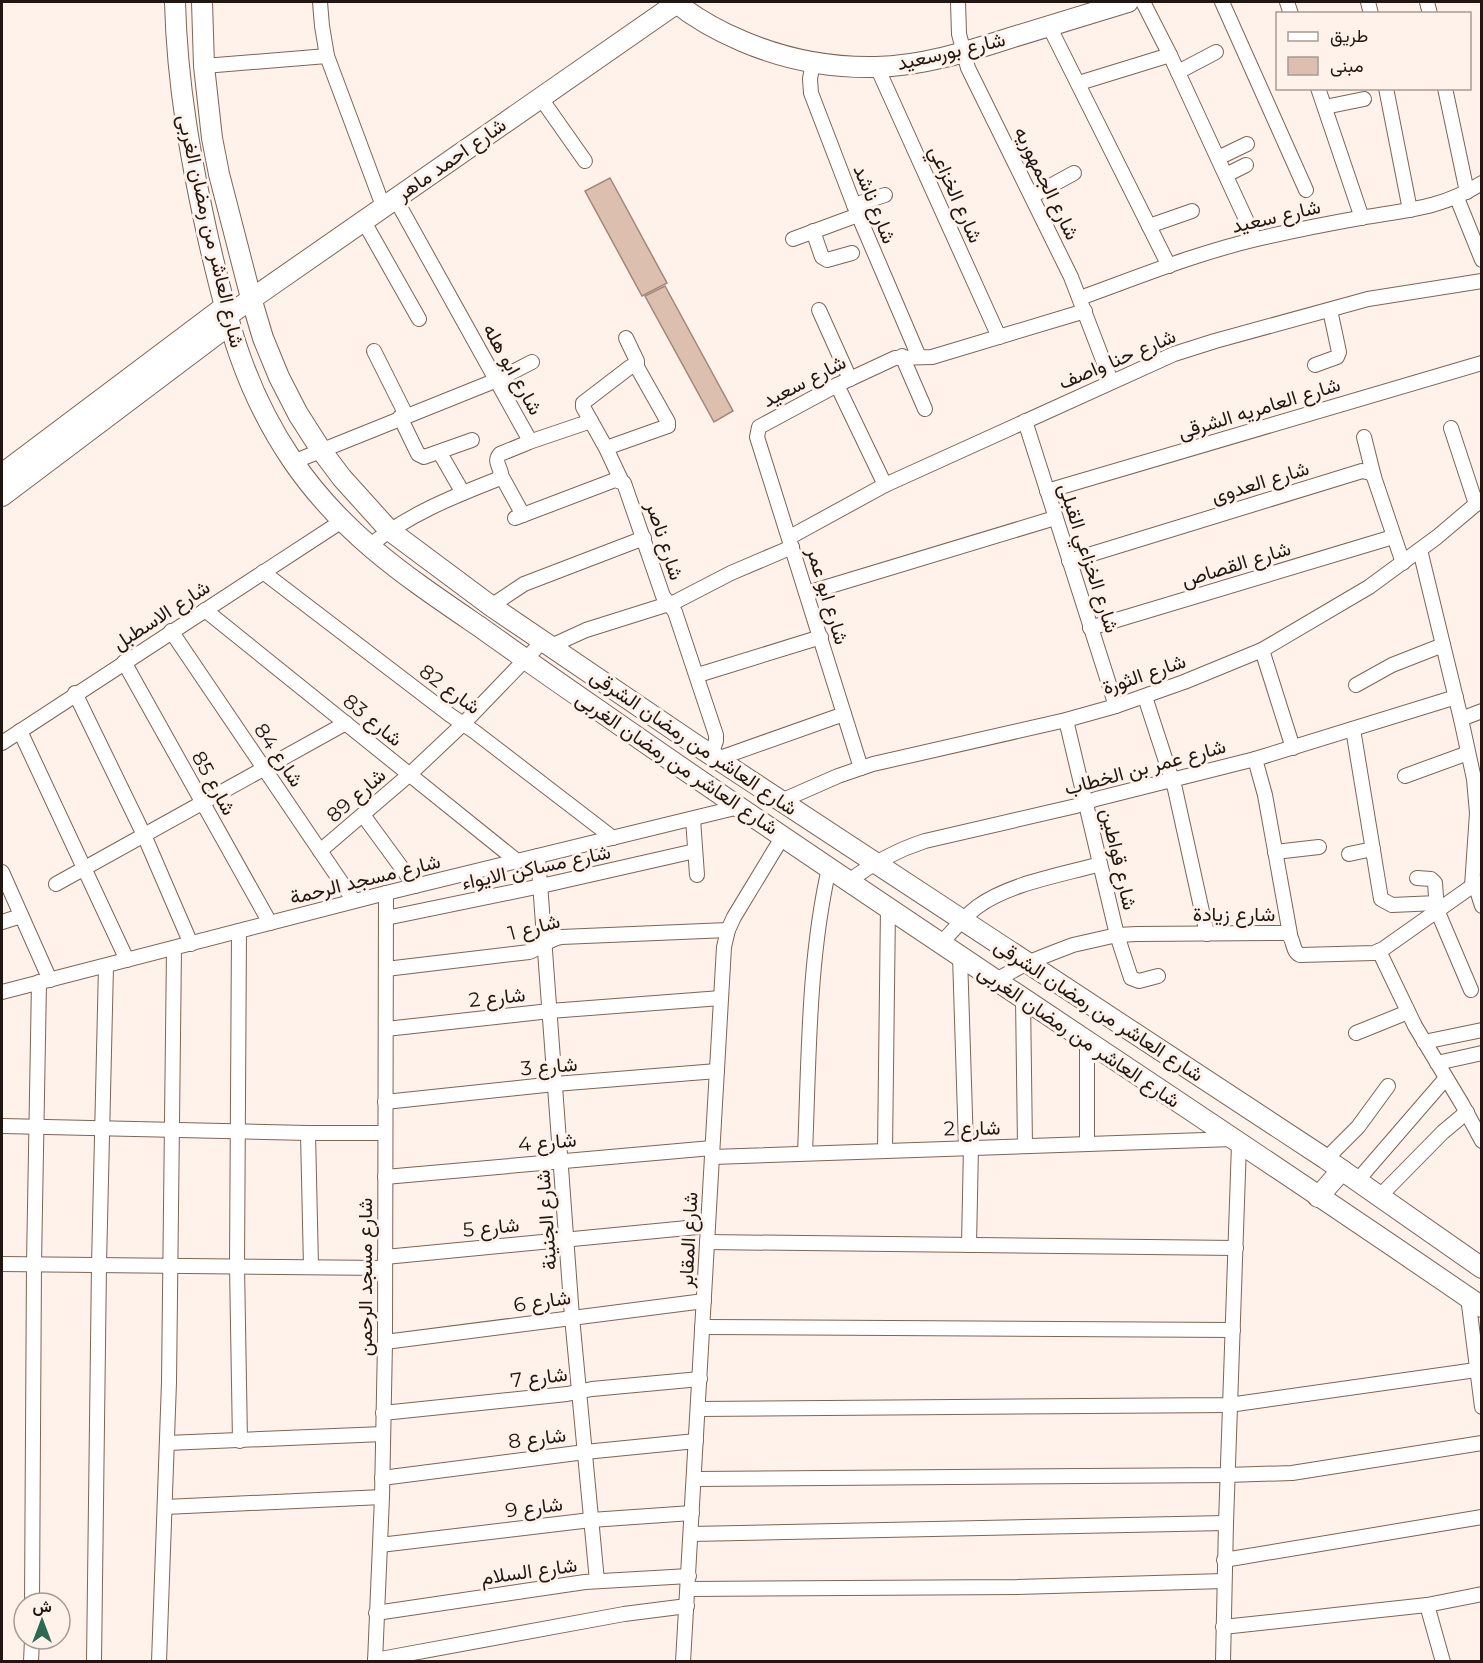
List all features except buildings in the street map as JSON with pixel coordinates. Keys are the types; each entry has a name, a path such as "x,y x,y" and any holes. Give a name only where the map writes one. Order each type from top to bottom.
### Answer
{"street":[{"name":"شارع العاشر من رمضان الغربى","path":"175,2 178,74 188,146 227,316 241,361 255,396 293,462 342,521 368,547 390,564 677,765 1469,1298"},
{"name":"شارع العاشر من رمضان الشرقى","path":"202,2 208,111 219,174 263,338 298,414 321,450 342,478 389,530 491,606 693,743 1477,1261"},
{"name":"شارع ابو هله","path":"320,2 327,56 389,202 529,437 529,442 498,457 497,464 501,475"},
{"name":"شارع احمد ماهر","path":"2,496 251,298 676,2"},
{"name":"شارع بورسعيد","path":"676,2 699,19 754,46 783,56 846,66 878,67 963,53 1128,2"},
{"name":"شارع الجمهوريه","path":"958,2 959,34 968,68 1080,298 1111,381"},
{"path":"1143,2 1255,239"},
{"path":"1222,2 1306,190"},
{"path":"1049,26 1168,266"},
{"path":"1178,72 1216,52"},
{"path":"1078,83 1170,55"},
{"path":"204,66 327,56"},
{"name":"شارع ناشد","path":"813,62 810,79 811,93 856,210 919,357"},
{"name":"شارع الخزاعي","path":"878,67 999,337"},
{"path":"1319,90 1362,218"},
{"path":"1386,90 1410,210"},
{"path":"1446,90 1462,195 1476,230 1482,260"},
{"path":"540,97 585,161"},
{"path":"1325,107 1364,99"},
{"path":"1218,158 1247,144"},
{"path":"1226,175 1246,165"},
{"path":"1032,196 1074,173"},
{"name":"شارع سعيد","path":"1080,298 1168,266 1255,239 1433,206 1462,195 1482,183"},
{"path":"793,239 885,195"},
{"path":"1149,226 1192,211"},
{"path":"363,220 419,319"},
{"path":"813,231 822,257 827,260 852,253"},
{"name":"شارع حنا واصف","path":"547,643 669,605 791,542 885,485 1111,381 1194,347 1393,294 1482,281"},
{"path":"819,310 843,382 885,485"},
{"path":"1315,365 1336,357 1340,352 1330,310"},
{"name":"شارع سعيد","path":"757,436 763,424 843,382 902,356 938,355 1085,311"},
{"name":"شارع احمد ماهر","path":"2,474 227,316"},
{"path":"606,448 668,426 668,422 637,367 636,359 626,338"},
{"path":"374,351 418,454 427,457 472,440"},
{"path":"902,356 925,409"},
{"path":"293,462 497,380 532,363"},
{"name":"شارع العامريه الشرقى","path":"1047,491 1482,363"},
{"path":"529,442 591,421 583,407 584,401 630,367 637,367"},
{"name":"شارع ناصر","path":"591,421 621,480 627,486 663,597 675,612 698,675 716,735 714,757"},
{"name":"شارع الخزاعي القبلى","path":"1025,421 1116,706"},
{"path":"1451,428 1479,501"},
{"name":"شارع ابو عمر","path":"757,436 861,768"},
{"path":"1364,437 1374,477 1403,563"},
{"path":"440,453 463,492"},
{"name":"شارع العدوى","path":"1069,561 1358,472 1367,472 1374,477"},
{"path":"368,547 389,530 422,511 498,479 501,475 519,517 615,480 621,480"},
{"name":"شارع الثورة","path":"781,801 861,768 1065,720 1145,697 1262,650 1334,609 1403,563 1479,501"},
{"path":"807,593 1055,518"},
{"name":"شارع الاسطبل","path":"2,743 75,693 342,521"},
{"name":"شارع القصاص","path":"1090,628 1393,537"},
{"path":"491,606 524,584 644,538"},
{"path":"1420,550 1476,790 1479,812 1476,884 1482,906"},
{"name":"شارع 82","path":"263,573 613,838"},
{"name":"شارع 83","path":"205,610 517,861"},
{"name":"شارع 84","path":"171,631 354,901"},
{"path":"698,675 821,637"},
{"name":"شارع 89","path":"320,851 410,774 463,724 526,659 547,643"},
{"path":"1356,685 1392,665 1443,645"},
{"path":"1262,650 1293,748"},
{"name":"شارع 85","path":"124,662 270,923"},
{"path":"75,693 144,835 191,944"},
{"path":"1145,697 1172,779 1207,934"},
{"name":"شارع عمر بن الخطاب","path":"849,881 875,862 908,846 1076,807 1172,779 1255,759 1456,697"},
{"path":"1461,718 1482,711"},
{"path":"714,757 844,714"},
{"name":"شارع قواطين","path":"1065,720 1117,935 1133,980 1139,981 1158,976"},
{"path":"56,884 346,723"},
{"path":"1353,729 1380,895 1384,902 1392,905 1437,907"},
{"path":"20,731 127,960"},
{"path":"677,765 693,743"},
{"path":"1405,776 1468,753"},
{"path":"1255,759 1265,795 1290,934"},
{"name":"شارع مسجد الرحمة","path":"2,992 354,901 739,807"},
{"path":"363,815 415,886"},
{"path":"693,819 697,875"},
{"path":"788,840 811,821"},
{"name":"شارع المقابر","path":"683,1662 724,947 728,930 742,903 788,840"},
{"path":"1275,852 1319,847"},
{"path":"1349,854 1372,849"},
{"name":"شارع مساكن الايواء","path":"386,918 695,851"},
{"name":"شارع الجنينة","path":"538,856 572,1317 597,1581"},
{"path":"941,943 976,908 1000,894 1100,864"},
{"path":"806,1153 814,957 820,908 829,868"},
{"path":"2,872 21,916 44,981 37,1126 34,1264 32,1591"},
{"path":"1417,878 1433,880 1437,907 1471,990"},
{"name":"شارع زيادة","path":"996,980 1027,963 1073,945 1117,935 1290,934 1295,951 1300,955 1369,954 1379,951 1437,907 1476,884"},
{"name":"شارع مسجد الرحمن","path":"375,1661 382,1497 385,1342 386,893"},
{"path":"885,1150 888,907"},
{"path":"2,922 21,916"},
{"name":"شارع 1","path":"386,969 529,952 549,940 561,937 728,930"},
{"path":"239,931 237,1266 240,1441"},
{"path":"159,1662 168,1443 174,948"},
{"path":"1379,951 1424,1042 1482,1141"},
{"path":"960,956 968,1147 969,1245"},
{"path":"94,1662 99,1265 106,966"},
{"name":"شارع 2","path":"386,1029 550,1011 721,998"},
{"path":"1023,998 1025,1146"},
{"path":"1356,1033 1408,1012"},
{"path":"1424,1042 1482,1029"},
{"path":"1087,1042 1087,1144"},
{"path":"1437,1063 1482,1053"},
{"name":"شارع 3","path":"385,1102 555,1084 717,1071"},
{"path":"1318,1197 1342,1170 1446,1078"},
{"path":"1342,1170 1358,1127 1388,1086"},
{"path":"1379,1197 1443,1132 1467,1112"},
{"path":"2,1126 385,1133"},
{"path":"308,1133 311,1267"},
{"path":"1223,1662 1224,1560 1236,1248 1236,1142"},
{"name":"شارع 2","path":"712,1152 806,1153 968,1147 1236,1142"},
{"name":"شارع 4","path":"385,1177 562,1160 712,1152"},
{"name":"شارع 5","path":"2,1264 311,1267 385,1262 708,1226"},
{"path":"707,1242 1236,1248"},
{"path":"1477,1261 1469,1298 1482,1407"},
{"name":"شارع 6","path":"385,1342 704,1301"},
{"path":"702,1327 1233,1330"},
{"path":"698,1409 1229,1405 1476,1370"},
{"name":"شارع 7","path":"383,1413 700,1379"},
{"path":"168,1443 383,1434"},
{"name":"شارع 8","path":"382,1478 585,1452 696,1441"},
{"path":"694,1479 1292,1473 1482,1443"},
{"path":"165,1507 382,1497"},
{"name":"شارع 9","path":"380,1545 591,1520 692,1513"},
{"path":"1224,1560 1482,1517"},
{"path":"691,1534 1226,1523"},
{"name":"شارع السلام","path":"376,1613 597,1581 1017,1587 1224,1581"},
{"path":"1223,1627 1427,1605 1482,1594"},
{"path":"1427,1605 1443,1662"},
{"path":"375,1661 624,1614 687,1606"}]}
